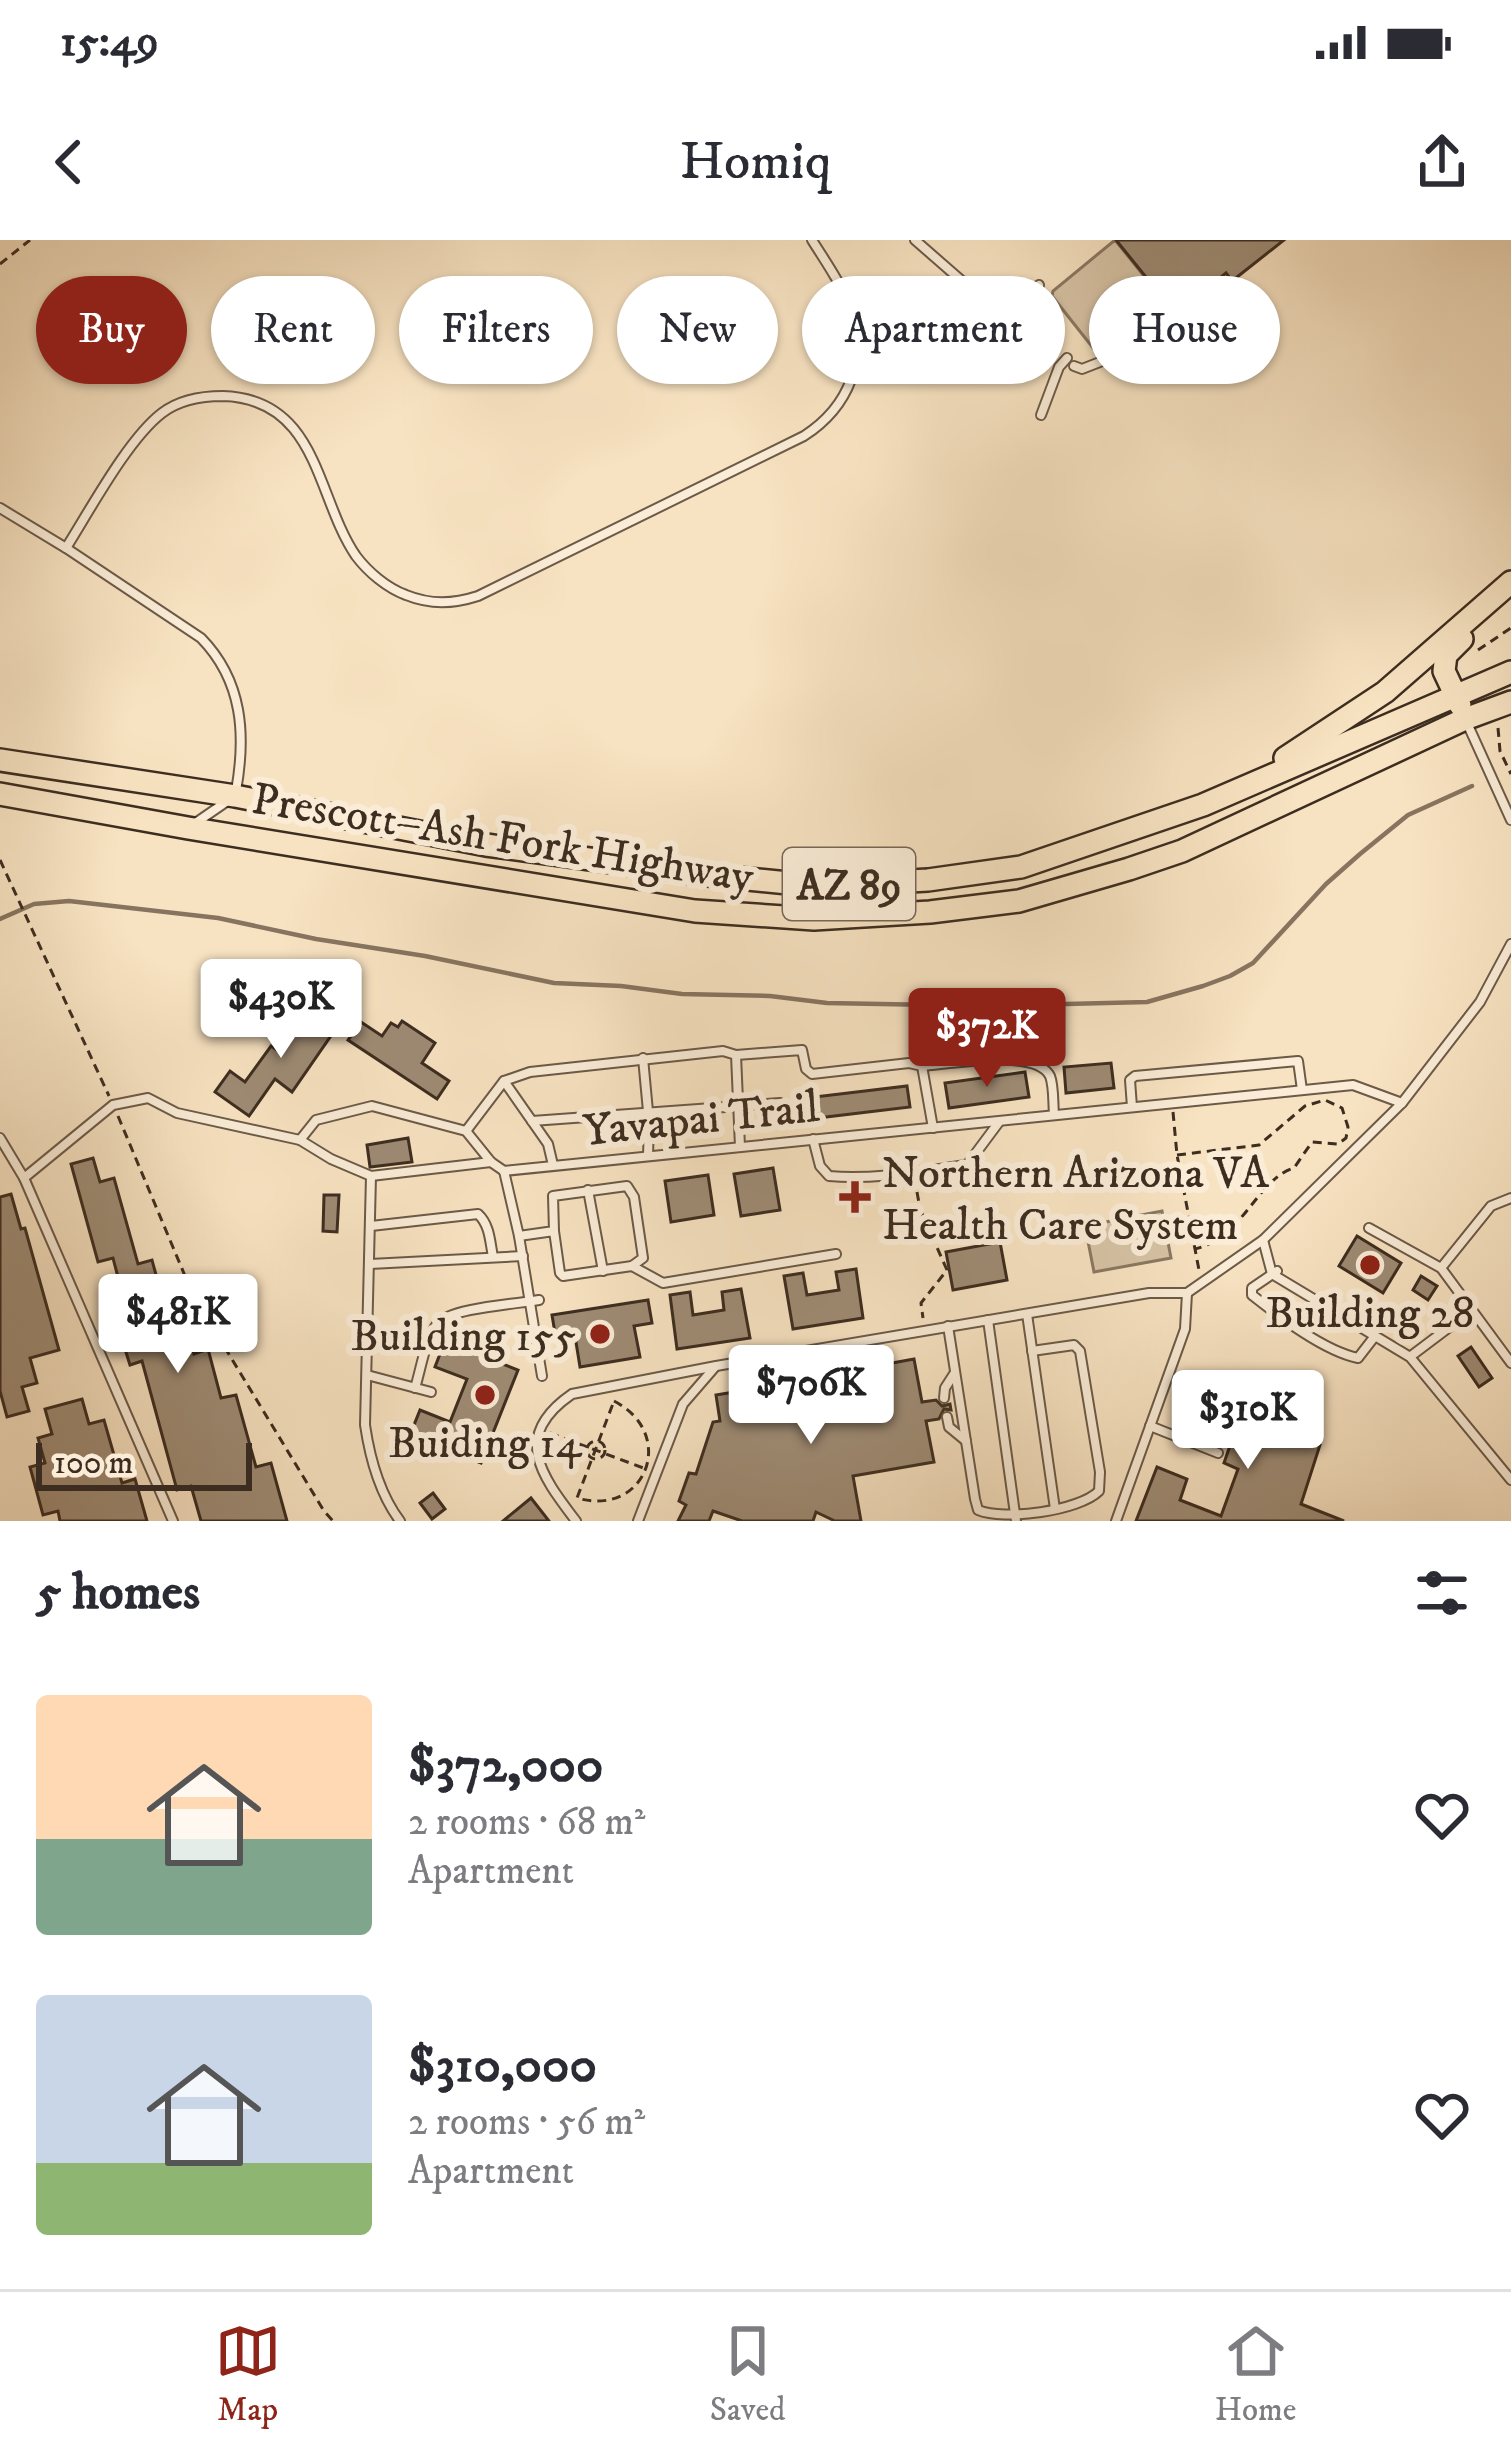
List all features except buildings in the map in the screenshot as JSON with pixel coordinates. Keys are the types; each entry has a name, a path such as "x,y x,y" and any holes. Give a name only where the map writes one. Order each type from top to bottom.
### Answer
{"main road":[{"path":"1203,805 1317,739 1385,692 1511,582"},
{"path":"1465,719 1444,671 1446,655 1511,594"},
{"name":"AZ 89","path":"1456,697 1511,672"},
{"name":"Prescott–Ash Fork Highway","path":"0,760 235,796 486,844 818,886 928,880 1022,867 1203,805 1456,697"},
{"name":"Prescott–Ash Fork Highway","path":"0,794 695,911 814,919 930,912 1019,901 1182,851 1487,705 1511,698"}],"lane":[{"path":"66,548 139,436 163,412 196,399 233,397 265,407 293,428 316,464 357,558 382,582 410,597 442,604 478,596 804,436 830,416 853,378 856,331 849,302 812,240"},
{"path":"915,240 956,276"},
{"path":"1041,415 1059,367 1071,362 1082,369 1089,366"},
{"path":"0,508 201,638 222,663 236,694 242,725 235,796 188,828"},
{"path":"1465,719 1511,820"},
{"path":"576,1521 548,1486 537,1449 540,1429 555,1406 572,1394 948,1326 1149,1293 1187,1293 1263,1240 1402,1103 1480,1002 1511,944"},
{"path":"466,1132 504,1081 530,1072 723,1051 736,1055 802,1050 806,1069 812,1074 909,1063 1007,1059 1036,1063 1049,1076 1054,1114"},
{"path":"736,1055 740,1148"},
{"path":"644,1058 648,1156"},
{"path":"1132,1107 1130,1080 1135,1076 1298,1061 1302,1090"},
{"path":"922,1066 933,1128"},
{"path":"504,1081 548,1144 553,1165"},
{"name":"Yavapai Trail","path":"504,1171 1352,1085 1402,1103"},
{"path":"24,1178 113,1105 148,1098 177,1113 300,1140 370,1175 491,1162"},
{"path":"532,1121 780,1103"},
{"path":"300,1140 316,1120 372,1106 466,1132 504,1171 535,1301 542,1376"},
{"path":"813,1139 820,1166 829,1176 908,1173 967,1165 1000,1120"},
{"path":"0,1138 24,1178 173,1521"},
{"path":"370,1175 365,1425 378,1480 400,1521"},
{"path":"627,1186 634,1197 643,1258 632,1266 563,1276 551,1198 588,1190 627,1186"},
{"path":"588,1190 603,1271"},
{"path":"1441,1268 1491,1206 1511,1198"},
{"path":"371,1226 478,1214 488,1229 493,1257"},
{"path":"1369,1228 1441,1268 1511,1363"},
{"path":"519,1236 554,1231"},
{"path":"1263,1240 1275,1272 1410,1357 1511,1480"},
{"path":"632,1266 663,1283 836,1254"},
{"path":"370,1264 523,1256"},
{"path":"1275,1272 1252,1288 1252,1295 1322,1343 1358,1358 1376,1335"},
{"path":"1116,1521 1185,1329 1187,1293"},
{"path":"415,1388 440,1319 535,1301"},
{"path":"1410,1357 1472,1310"},
{"path":"1027,1314 1055,1509"},
{"path":"988,1320 1016,1517"},
{"path":"948,1326 978,1510 984,1514 1016,1517 1089,1502 1099,1491 1080,1352 1075,1346 1031,1351"},
{"path":"638,1521 683,1404 716,1366"},
{"path":"944,1398 955,1373"},
{"path":"368,1376 431,1392"},
{"path":"947,1417 949,1427 966,1441"},
{"path":"1150,1426 1218,1453"}],"path":[{"path":"0,264 30,240"},
{"path":"1470,655 1511,628"},
{"path":"1498,728 1500,751 1511,774"},
{"path":"0,860 113,1105 193,1294 333,1521"},
{"path":"1177,1155 1259,1145 1305,1106 1325,1100 1342,1108 1348,1127 1346,1138 1338,1144 1312,1142 1294,1168 1275,1178 1244,1217 1195,1249"},
{"path":"1173,1112 1199,1270"},
{"path":"917,1192 946,1270 921,1303 923,1320"},
{"path":"614,1401 627,1407 649,1442 646,1469 629,1492 604,1502 577,1498 595,1450 614,1401"},
{"path":"548,1432 646,1469"},
{"path":"598,1442 591,1443 587,1452 598,1459 604,1454"},
{"path":"598,1442 604,1454"}],"shaded area":[{"path":"1115,240 1144,276 1089,276 1089,343 1065,312 1065,281"},
{"path":"1162,1211 1171,1258 1094,1272 1085,1226"}],"waterway":[{"path":"0,919 34,904 69,901 218,918 554,983 682,994 988,1006 1147,1002 1203,986 1253,963 1326,884 1408,815 1472,786"}],"place":[{"name":"Northern Arizona VA Health Care System","path":"855,1197"},
{"name":"Building 28","path":"1370,1265"},
{"name":"Building 155","path":"600,1334"},
{"name":"Buiding 14","path":"485,1395"}]}
